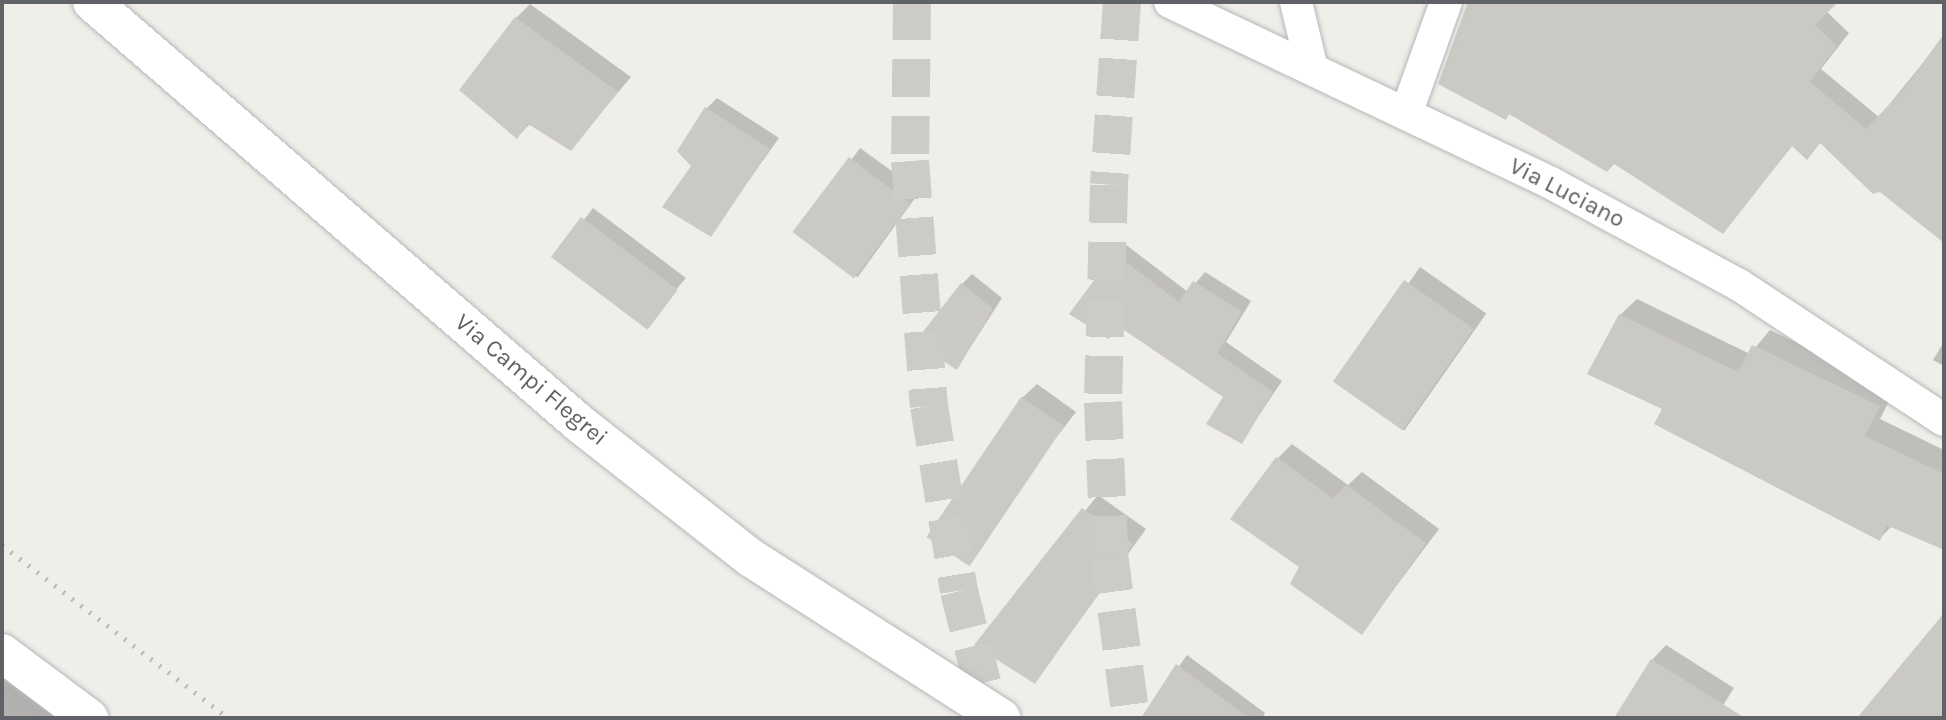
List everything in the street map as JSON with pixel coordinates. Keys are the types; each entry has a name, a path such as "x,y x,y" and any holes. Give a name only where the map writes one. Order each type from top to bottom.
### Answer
{"main road":[{"name":"Via Campi Flegrei","path":"92,2 580,424 751,558 1001,718"},
{"path":"2,653 89,718"}],"street":[{"name":"Via Luciano","path":"1170,2 1552,183 1739,285 1944,420"},
{"path":"1296,2 1312,69"},
{"path":"1406,114 1446,2"}],"shaded area":[{"path":"2,679 55,718 2,718"}],"building":[{"path":"1468,2 1838,2 1815,25 1837,46 1810,82 1866,129 1903,90 1944,34 1944,243 1880,192 1873,194 1820,143 1807,160 1792,146 1723,234 1614,164 1607,172 1509,114 1506,120 1438,84"},
{"path":"515,17 618,92 571,151 528,124 517,139 459,90"},
{"path":"705,107 770,149 711,237 662,207 691,166 677,151"},
{"path":"849,157 910,203 854,278 792,232"},
{"path":"581,217 678,290 648,330 551,257"},
{"path":"1114,253 1179,302 1193,281 1242,312 1217,353 1273,392 1242,444 1206,424 1223,397 1118,326 1109,339 1069,314"},
{"path":"1404,280 1474,329 1403,430 1333,382"},
{"path":"961,283 993,309 957,370 915,342"},
{"path":"1619,314 1738,372 1752,345 1880,406 1865,436 1944,474 1944,550 1886,525 1880,541 1654,424 1662,409 1587,374"},
{"path":"1021,397 1064,426 970,566 926,537"},
{"path":"1276,457 1333,498 1346,485 1426,543 1362,635 1290,584 1299,567 1230,519"},
{"path":"1082,508 1133,544 1035,684 974,645"},
{"path":"1944,613 1944,718 1857,718"},
{"path":"1651,659 1745,718 1614,718"},
{"path":"1176,664 1249,718 1141,718"}],"tunnel":[{"path":"912,2 910,161 929,406 959,591 991,718"},
{"path":"1122,2 1109,185 1103,402 1109,554 1131,718"}],"railway":[{"path":"2,545 228,718"}]}
